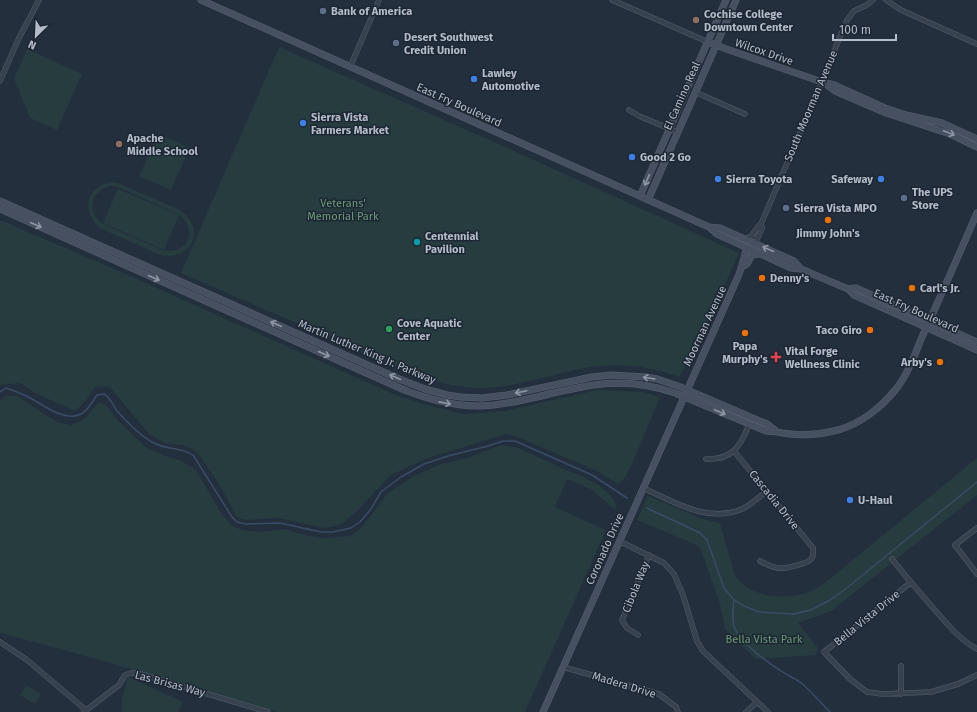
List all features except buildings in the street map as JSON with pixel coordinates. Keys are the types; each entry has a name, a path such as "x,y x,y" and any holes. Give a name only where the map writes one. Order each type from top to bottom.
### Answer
{"street":[{"path":"0,81 19,38 39,0"},
{"name":"East Fry Boulevard","path":"201,0 709,227 720,228 745,239 794,261 801,269"},
{"path":"350,67 379,0"},
{"name":"Wilcox Drive","path":"612,0 708,42 834,85 885,108 906,115 942,123 977,138"},
{"name":"El Camino Real","path":"640,196 726,0"},
{"name":"El Camino Real","path":"648,200 736,0"},
{"name":"South Moorman Avenue","path":"745,239 750,238 761,224 849,16 854,11 867,5 873,0"},
{"path":"886,0 901,10 977,44"},
{"name":"Wilcox Drive","path":"822,82 835,91 886,113 950,134 977,147"},
{"path":"695,92 745,114"},
{"path":"629,110 639,116 677,132"},
{"name":"Martin Luther King Jr. Parkway","path":"0,201 399,379 436,392 460,397 495,397 592,377 611,375 633,376 657,379 750,425 766,431 776,431"},
{"name":"Martin Luther King Jr. Parkway","path":"0,209 402,389 434,400 467,406 494,405 507,404 585,385 608,383 649,385 685,393 767,424 776,431"},
{"path":"776,431 806,435 839,429 864,418 889,398 906,374 977,213"},
{"name":"South Moorman Avenue","path":"755,244 762,228 761,224"},
{"name":"East Fry Boulevard","path":"709,227 716,234 790,268 801,269 848,289 856,288 977,350"},
{"name":"Moorman Avenue","path":"685,393 742,267 742,262 747,248"},
{"name":"Moorman Avenue","path":"742,267 747,264 752,255 760,254"},
{"name":"East Fry Boulevard","path":"928,324 977,342"},
{"name":"Coronado Drive","path":"543,712 685,393"},
{"path":"706,459 718,459 727,456 734,451 745,436 750,425"},
{"name":"Cascadia Drive","path":"734,451 813,548 814,552 810,560 796,566 783,569 773,568 760,561"},
{"path":"643,488 692,509 713,514 724,514 742,509 767,491"},
{"path":"977,528 956,545 977,574"},
{"path":"619,542 664,563 674,574 683,595 697,641 703,651 768,712"},
{"name":"Cibola Way","path":"638,635 627,628 622,620 649,555"},
{"path":"892,559 910,583 951,629 967,644 977,649"},
{"name":"Bella Vista Drive","path":"901,694 867,692 850,679 824,652 910,583"},
{"path":"0,642 27,660 85,711"},
{"path":"901,666 901,694 931,692 958,684 977,675"},
{"name":"Madera Drive","path":"563,667 658,694 676,707 678,712"},
{"name":"Las Brisas Way","path":"85,711 119,685 125,675 137,673 268,712"},
{"path":"746,712 758,702"}],"green space":[{"name":"Veterans' Memorial Park","path":"279,47 512,150 739,253 700,340 679,377 643,367 618,365 580,369 504,386 470,388 438,382 414,374 181,273"},
{"path":"27,49 82,74 57,130 30,118 14,79"},
{"path":"158,134 190,148 171,190 139,176"},
{"path":"110,182 118,183 180,210 193,226 194,234 188,249 180,254 171,256 160,255 100,228 94,221 88,208 91,195 102,185","holes":["111,186 118,187 178,214 185,220 189,234 188,240 184,245 179,249 171,251 162,250 103,224 94,213 93,202 95,197 98,192 104,189"]},
{"path":"118,189 179,215 164,250 103,223"},
{"path":"0,220 119,271 396,395 427,405 464,414 505,411 597,390 642,392 660,397 631,466 624,479 618,484 597,471 517,437 506,434 426,459 391,475 356,512 343,523 336,526 324,528 278,518 241,519 236,516 224,492 200,456 192,449 184,445 165,443 150,435 110,387 101,386 96,388 75,411 37,394 20,383 0,385"},
{"path":"5,396 17,396 57,422 71,425 84,419 98,403 105,404 120,423 146,447 165,456 180,460 196,470 221,513 231,525 242,530 261,532 284,529 309,536 325,538 351,536 362,527 387,494 412,477 438,465 470,457 501,445 516,447 582,476 601,487 613,498 616,504 615,510 591,489 567,479 555,507 606,530 525,712 277,712 90,657 0,633 0,401"},
{"name":"Bella Vista Park","path":"977,458 977,495 831,611 798,623 818,648 816,655 756,659 725,629 720,604 701,550 697,545 637,520 648,496 703,519 720,523 735,576 742,584 750,589 771,596 793,596 813,590 826,582"},
{"path":"128,677 183,702 178,712 122,712 122,700"},
{"path":"26,685 41,694 35,704 20,695"}],"waterway":[{"path":"0,392 6,388 9,389 29,397 55,412 68,416 75,416 83,413 88,409 97,395 104,394 110,399 117,411 147,439 157,445 188,452 193,455 232,517 237,522 245,524 280,523 321,532 333,532 351,528 360,522 371,509 381,492 401,477 424,464 503,441 515,441 592,475 627,498"},
{"path":"647,508 700,533 707,540 724,588 734,600 759,612 794,614 811,610 843,591 977,482"},
{"path":"734,600 733,624 734,628 744,642 781,671 800,682 830,712"}],"place":[{"name":"Bank of America","path":"323,11"},
{"name":"Cochise College Downtown Center","path":"696,20"},
{"name":"Desert Southwest Credit Union","path":"396,43"},
{"name":"Lawley Automotive","path":"474,79"},
{"name":"Sierra Vista Farmers Market","path":"303,123"},
{"name":"Apache Middle School","path":"119,144"},
{"name":"Good 2 Go","path":"632,157"},
{"name":"Sierra Toyota","path":"718,179"},
{"name":"Safeway","path":"881,179"},
{"name":"The UPS Store","path":"904,198"},
{"name":"Sierra Vista MPO","path":"786,208"},
{"name":"Jimmy John's","path":"828,220"},
{"name":"Centennial Pavilion","path":"417,242"},
{"name":"Denny's","path":"762,278"},
{"name":"Carl's Jr.","path":"912,288"},
{"name":"Cove Aquatic Center","path":"389,329"},
{"name":"Taco Giro","path":"870,330"},
{"name":"Papa Murphy's","path":"745,333"},
{"name":"Vital Forge Wellness Clinic","path":"776,357"},
{"name":"Arby's","path":"940,362"},
{"name":"U-Haul","path":"850,500"}]}
